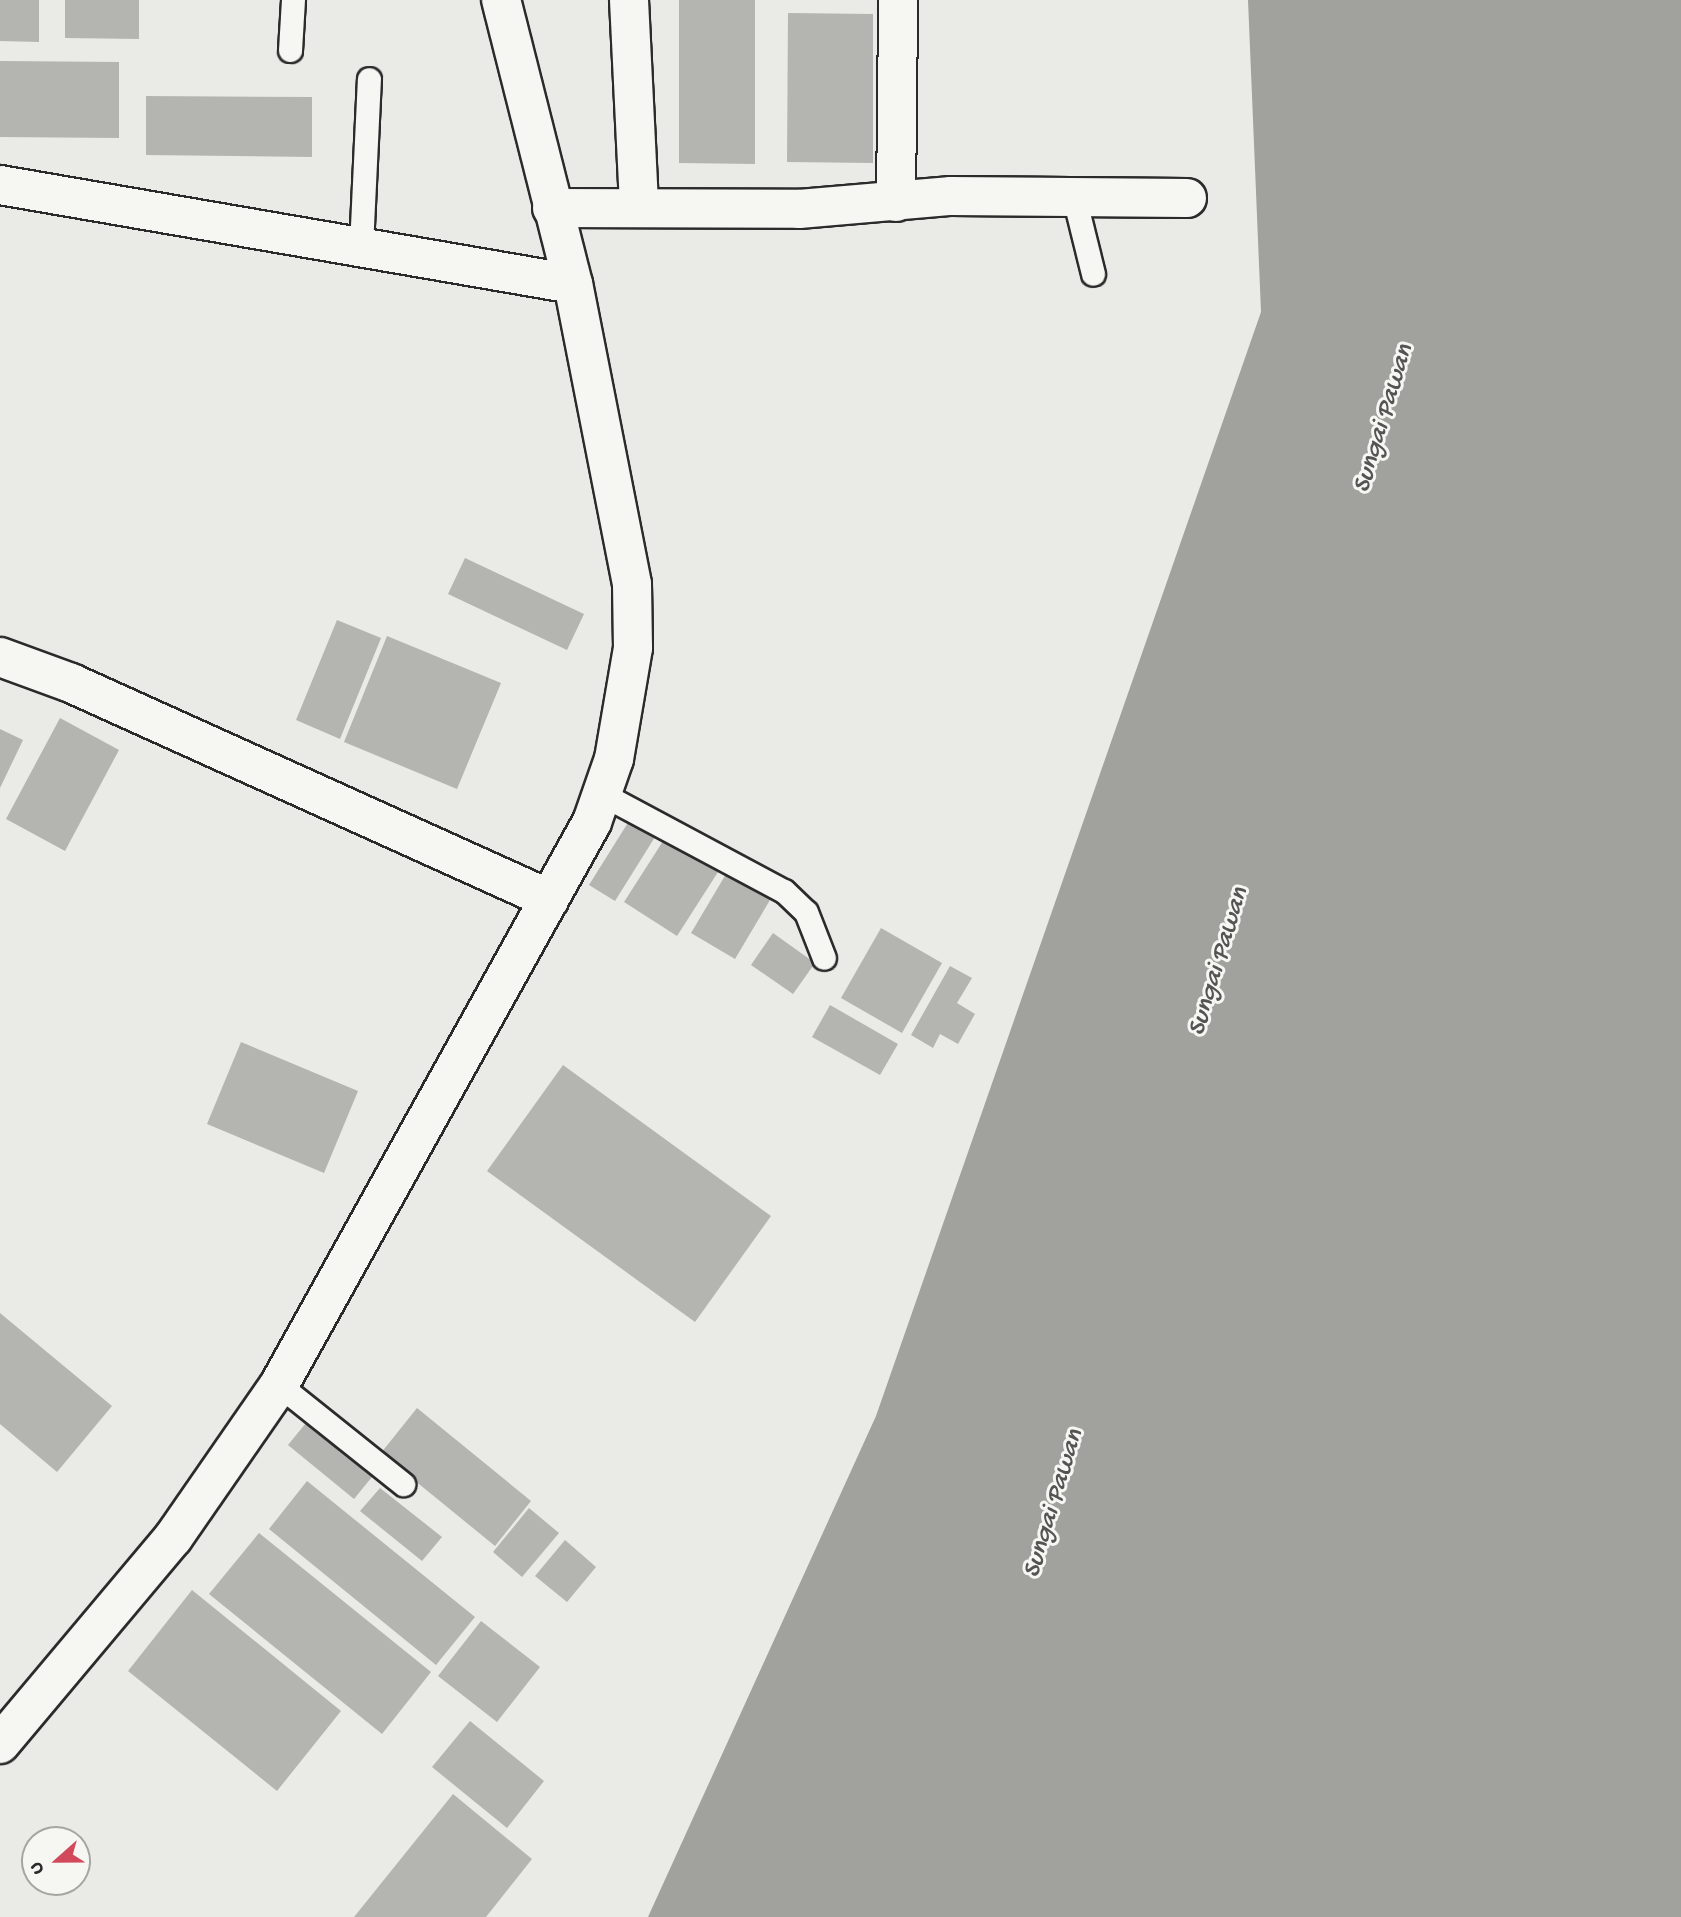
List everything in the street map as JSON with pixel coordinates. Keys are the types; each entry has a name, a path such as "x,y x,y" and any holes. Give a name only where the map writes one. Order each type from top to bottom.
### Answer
{"street":[{"path":"0,1744 173,1538 279,1385 549,899 602,794 627,705 632,583 573,284 501,0"},
{"path":"629,0 639,207"},
{"path":"896,202 898,0"},
{"path":"0,185 573,284"},
{"path":"552,208 1074,197 1187,198"},
{"path":"0,657 71,683 549,899"}],"lane":[{"path":"290,50 293,0"},
{"path":"361,247 369,79"},
{"path":"1074,197 1093,274"},
{"path":"602,794 784,891 806,912 824,958"},
{"path":"279,1385 403,1484"}],"water":[{"name":"Sungai Pawan","path":"1248,0 1681,0 1681,1917 648,1917 876,1416 1261,312"}],"building":[{"path":"0,0 39,0 39,42 0,41"},
{"path":"65,0 139,0 139,39 65,38"},
{"path":"679,0 755,0 755,164 679,163"},
{"path":"788,13 873,14 873,163 787,162"},
{"path":"0,61 119,62 119,138 0,137"},
{"path":"146,96 312,97 312,157 146,155"},
{"path":"465,558 584,614 567,650 448,594"},
{"path":"337,620 381,638 340,739 296,720"},
{"path":"387,636 501,683 457,789 344,742"},
{"path":"60,718 119,750 65,851 6,819"},
{"path":"0,729 23,740 0,788"},
{"path":"629,821 655,837 615,901 589,885"},
{"path":"665,838 718,872 677,936 624,902"},
{"path":"729,869 773,895 735,959 691,933"},
{"path":"881,928 942,963 902,1033 841,998"},
{"path":"773,933 815,963 793,994 751,965"},
{"path":"950,966 972,978 957,1003 975,1014 958,1044 940,1034 933,1048 911,1035"},
{"path":"830,1005 898,1044 880,1075 812,1037"},
{"path":"241,1042 358,1091 324,1173 207,1124"},
{"path":"563,1065 771,1216 695,1322 487,1171"},
{"path":"0,1313 112,1406 57,1472 0,1424"},
{"path":"417,1408 531,1501 495,1546 381,1453"},
{"path":"310,1418 376,1472 354,1499 288,1445"},
{"path":"307,1481 475,1617 436,1665 269,1529"},
{"path":"380,1488 442,1537 422,1561 360,1511"},
{"path":"529,1508 559,1533 522,1577 493,1552"},
{"path":"259,1533 431,1672 382,1734 209,1594"},
{"path":"565,1540 596,1567 567,1602 535,1576"},
{"path":"192,1590 341,1711 277,1791 128,1671"},
{"path":"481,1621 540,1667 497,1722 438,1676"},
{"path":"470,1721 544,1781 507,1828 432,1767"},
{"path":"453,1794 532,1859 486,1917 354,1917"}]}
